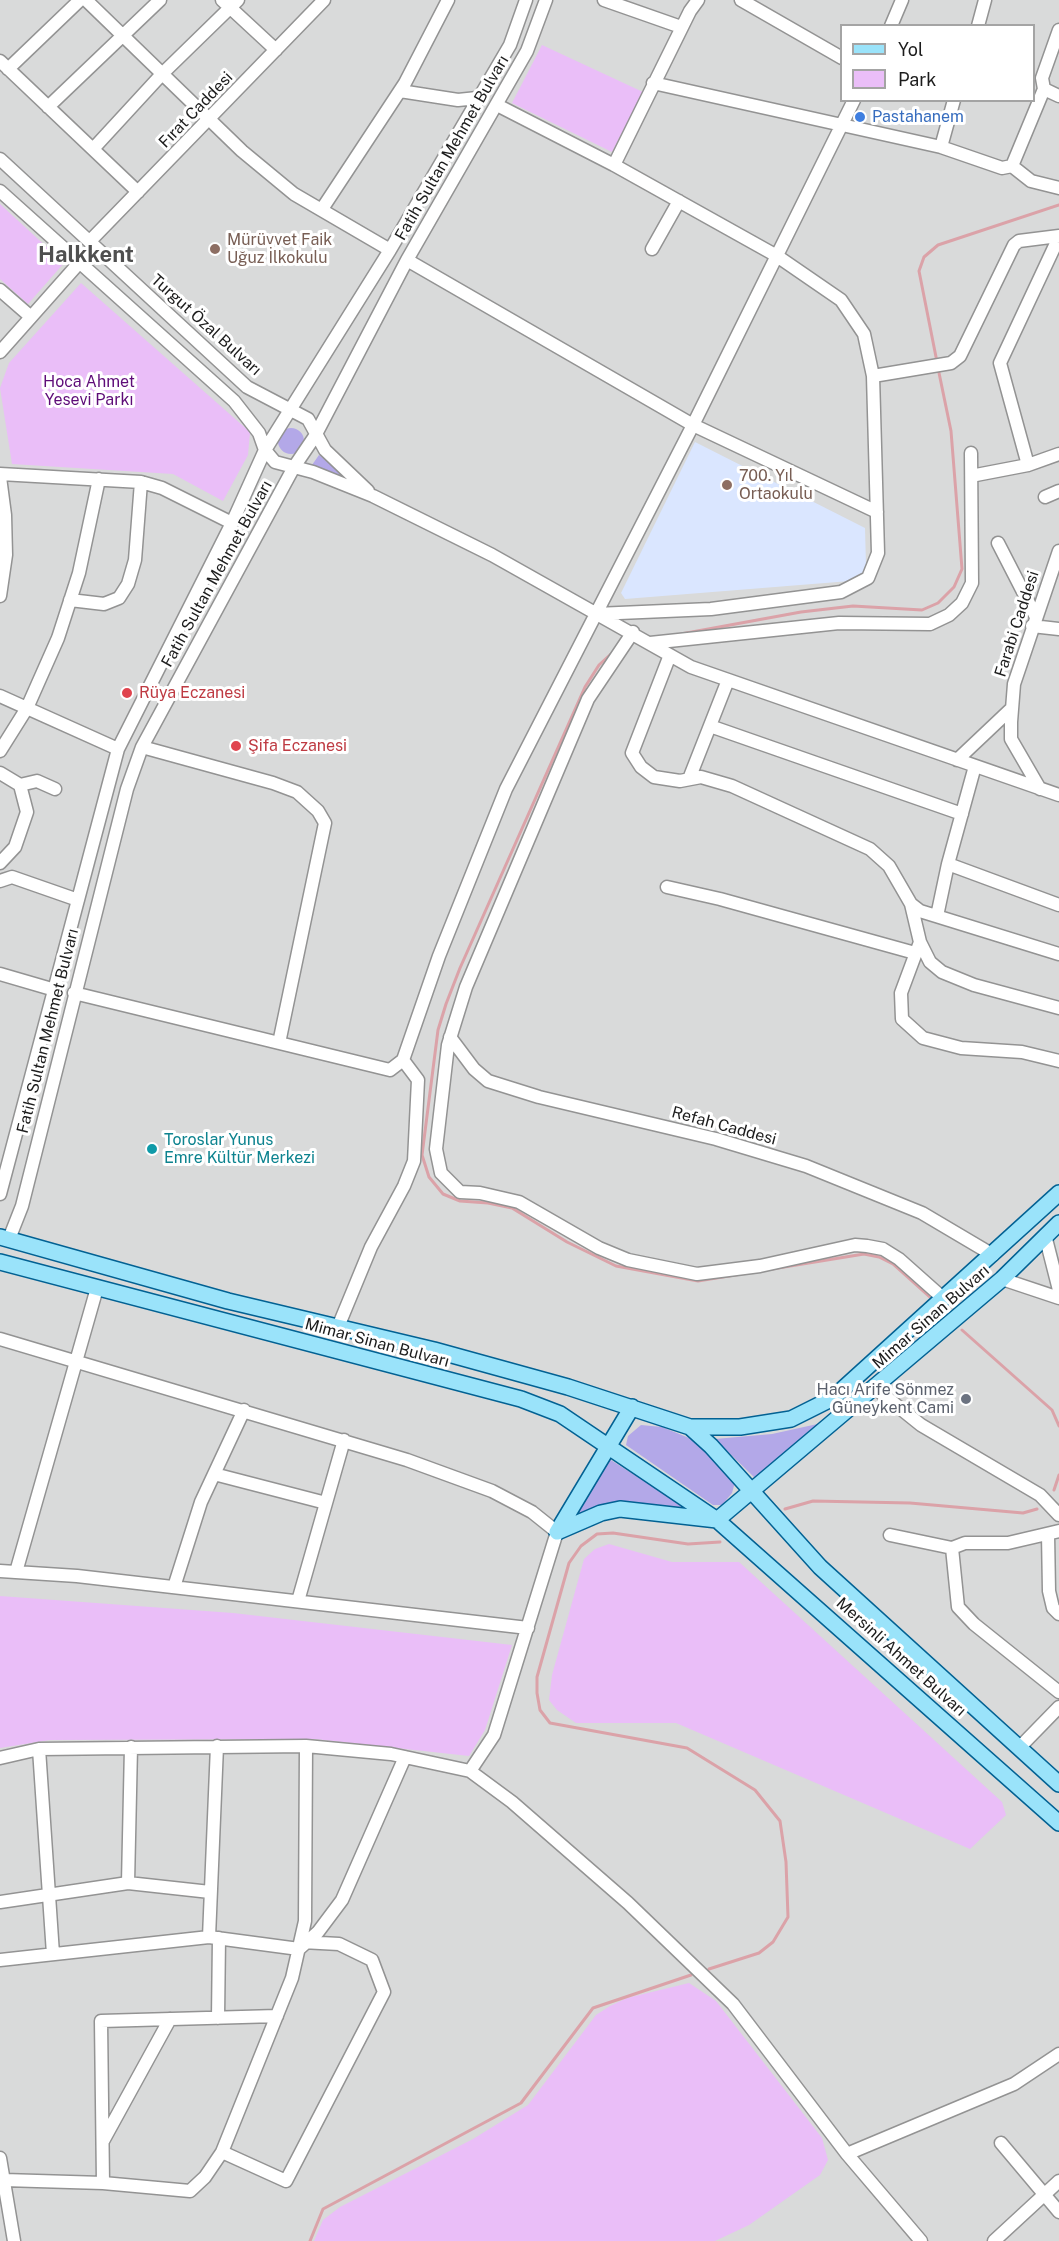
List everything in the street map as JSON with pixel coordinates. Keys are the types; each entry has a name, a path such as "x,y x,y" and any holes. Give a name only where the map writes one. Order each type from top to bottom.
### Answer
{"main road":[{"name":"Mimar Sinan Bulvarı","path":"4,1238 228,1301 568,1386 690,1427 740,1427 791,1419 833,1398 1059,1194"},
{"name":"Mimar Sinan Bulvarı","path":"690,1427 751,1491 1002,1279 1059,1223"},
{"path":"1,1264 10,1252 4,1238"},
{"name":"Mimar Sinan Bulvarı","path":"1,1264 521,1399 560,1414 717,1520"},
{"path":"557,1532 632,1407"},
{"path":"557,1532 602,1513 620,1509 717,1520 751,1491"},
{"name":"Mersinli Ahmet Bulvarı","path":"751,1491 820,1567 1059,1784"},
{"name":"Mersinli Ahmet Bulvarı","path":"717,1520 1059,1823"}],"street":[{"path":"80,0 4,65 138,192"},
{"path":"86,0 210,119 294,194 390,250"},
{"path":"48,107 160,0"},
{"name":"Fırat Caddesi","path":"90,241 324,0"},
{"path":"322,209 400,91 448,0"},
{"name":"Fatih Sultan Mehmet Bulvarı","path":"0,1194 118,749 232,524 265,450 390,250 510,45 526,0"},
{"name":"Fatih Sultan Mehmet Bulvarı","path":"4,1238 22,1206 127,789 142,747 294,467 315,436 407,260 527,51 546,0"},
{"path":"604,0 681,27"},
{"path":"614,165 681,27 698,0"},
{"path":"741,0 840,57"},
{"path":"892,24 902,0"},
{"path":"979,24 985,0"},
{"path":"93,149 230,3 276,50"},
{"path":"1012,166 1044,88 1042,78 1059,30"},
{"path":"653,83 941,147 1002,168 1012,166 1031,181 1059,188"},
{"path":"1044,88 1059,96"},
{"path":"400,91 458,100 477,98"},
{"path":"74,993 390,1070 403,1060 439,956 506,789 693,425 853,102"},
{"path":"941,147 953,102"},
{"path":"497,105 614,165 777,256 841,300 864,334 873,376 878,553 868,578 841,592 711,609 595,614"},
{"name":"Turgut Özal Bulvarı","path":"0,159 247,387 290,411 301,413 308,418 324,450 374,496"},
{"path":"0,191 234,401 259,433 265,450 275,462 374,496 492,555 595,614 633,632 691,667 1059,795"},
{"path":"652,249 679,201"},
{"path":"873,376 946,364 960,356 1014,244 1019,241 1059,237"},
{"path":"1028,465 1000,363 1059,237"},
{"path":"407,260 693,425 877,512"},
{"path":"0,352 79,263"},
{"path":"0,290 31,317"},
{"path":"650,643 839,623 930,624 949,615 962,603 972,583 971,453"},
{"path":"976,475 1028,465 1059,454"},
{"path":"0,596 6,555 5,515 0,475 141,482 162,488 232,524"},
{"path":"0,751 27,708 58,638 79,573 99,479"},
{"path":"70,600 104,604 119,598 128,584 135,560 141,482"},
{"path":"1045,497 1059,491"},
{"path":"998,543 1034,622 1059,629"},
{"name":"Farabi Caddesi","path":"1040,789 1011,739 1012,708 1014,684 1059,551"},
{"path":"633,632 588,699 466,987 450,1037 436,1149 441,1173 460,1192 480,1193 519,1202 599,1248 628,1260 681,1273 731,1271 855,1245 883,1249 899,1259 944,1299"},
{"path":"670,655 632,753 641,767 654,777 688,780 701,777 732,786 870,849 889,866 911,904 920,911 1059,954"},
{"path":"688,780 728,680"},
{"path":"0,696 118,749"},
{"path":"957,760 1012,708"},
{"path":"710,726 962,814"},
{"path":"142,747 273,783 297,792 318,811 326,823 279,1043"},
{"path":"937,916 948,864 975,766"},
{"path":"0,773 20,785 38,781 55,789"},
{"path":"0,863 15,847 27,812 20,785"},
{"path":"948,864 1059,905"},
{"path":"0,881 12,877 78,900"},
{"path":"667,887 917,947 942,972 974,985 1059,1008"},
{"path":"911,904 917,947 901,993 902,1019 923,1038 961,1048 1022,1052 1059,1061"},
{"path":"0,974 55,990"},
{"name":"Refah Caddesi","path":"450,1037 474,1069 488,1081 539,1097 716,1139 806,1166 922,1213 993,1255"},
{"path":"338,1327 370,1247 404,1186 414,1161 418,1080 403,1060"},
{"path":"1045,1235 1059,1290"},
{"path":"1002,1279 1059,1298"},
{"path":"16,1572 97,1288"},
{"path":"0,1338 344,1440 492,1491 532,1512 557,1532 494,1735 470,1771"},
{"path":"875,1388 921,1425 1040,1494 1059,1515"},
{"path":"174,1587 201,1502 244,1410"},
{"path":"298,1601 344,1440"},
{"path":"214,1474 326,1503"},
{"path":"890,1535 952,1548 965,1543 1008,1542 1053,1532 1049,1591 1053,1608 1059,1614"},
{"path":"952,1548 958,1607 974,1624 1059,1692"},
{"path":"0,1571 174,1587 528,1628"},
{"path":"1019,1748 1059,1707"},
{"path":"217,1746 210,1892 218,2018"},
{"path":"4,2180 103,2183 190,2191 205,2177 222,2151 292,1978 302,1944 305,1921 306,1746"},
{"path":"0,1758 39,1749 306,1746 405,1757 470,1771 512,1802 628,1903 733,2004 848,2154 921,2241"},
{"path":"128,1882 131,1747"},
{"path":"39,1749 53,1954"},
{"path":"302,1944 318,1932 342,1899 405,1757"},
{"path":"0,1902 128,1882 210,1892"},
{"path":"0,1960 214,1937 302,1944 339,1944 372,1960 384,1992 286,2181 222,2151"},
{"path":"103,2183 101,2021 277,2016"},
{"path":"103,2142 170,2019"},
{"path":"848,2154 1014,2084 1059,2054"},
{"path":"1001,2143 1059,2212"},
{"path":"0,2158 14,2241"},
{"path":"994,2241 1059,2181"}],"shaded area":[{"path":"0,0 1059,0 1059,2241 0,2241"},
{"path":"291,428 300,432 304,441 300,450 291,454 282,450 278,441 282,432"},
{"name":"700. Yıl Ortaokulu","path":"695,442 865,528 866,566 862,576 850,581 625,599 621,593"},
{"path":"319,455 352,481 312,465"},
{"path":"822,1423 756,1479 715,1439 772,1434"},
{"path":"641,1425 662,1427 689,1438 708,1454 735,1482 732,1493 722,1505 713,1505 626,1445 628,1436"},
{"path":"606,1457 687,1508 620,1501 572,1516"}],"green space":[{"path":"542,45 643,92 612,152 512,103"},
{"path":"0,204 64,263 28,304 0,279"},
{"name":"Hoca Ahmet Yesevi Parkı","path":"81,283 250,432 248,455 223,501 173,474 12,464 0,388 9,363"},
{"path":"609,1544 672,1562 739,1562 1002,1802 1006,1815 970,1849 676,1723 576,1723 557,1710 549,1700 552,1675 584,1559 595,1549"},
{"path":"0,1596 233,1613 512,1645 485,1730 469,1756 315,1739 50,1740 0,1748"},
{"path":"689,1983 716,2001 822,2138 828,2160 820,2175 749,2225 715,2241 314,2241 323,2220 340,2207 473,2139 528,2105 596,2015 627,1998"}],"waterway":[{"path":"937,362 919,271 924,257 938,245 1059,205"},
{"path":"681,634 801,612 853,606 922,610 938,603 954,587 962,569 951,431 938,368"},
{"path":"611,654 599,665 585,687 446,1004 438,1030 422,1155 429,1177 443,1194 460,1201 512,1208 567,1242 616,1266 698,1281 864,1254 879,1257 893,1264 932,1299"},
{"path":"962,1330 1052,1410 1059,1426"},
{"path":"1054,1490 1059,1475"},
{"path":"785,1509 813,1501 910,1503 1023,1513 1037,1509"},
{"path":"709,1969 759,1953 773,1942 788,1917 786,1862 780,1821 755,1790 687,1748 550,1723 540,1710 537,1677 569,1563 581,1546 597,1534 613,1533 688,1544 720,1542"},
{"path":"310,2241 323,2209 521,2103 593,2008 691,1975"}],"place":[{"name":"Pastahanem","path":"860,117"},
{"name":"Mürüvvet Faik Uğuz İlkokulu","path":"215,249"},
{"name":"700. Yıl Ortaokulu","path":"727,485"},
{"name":"Rüya Eczanesi","path":"127,693"},
{"name":"Şifa Eczanesi","path":"236,746"},
{"name":"Toroslar Yunus Emre Kültür Merkezi","path":"152,1149"},
{"name":"Hacı Arife Sönmez Güneykent Cami","path":"966,1399"}],"district":[{"name":"Halkkent","path":"86,255"}]}
